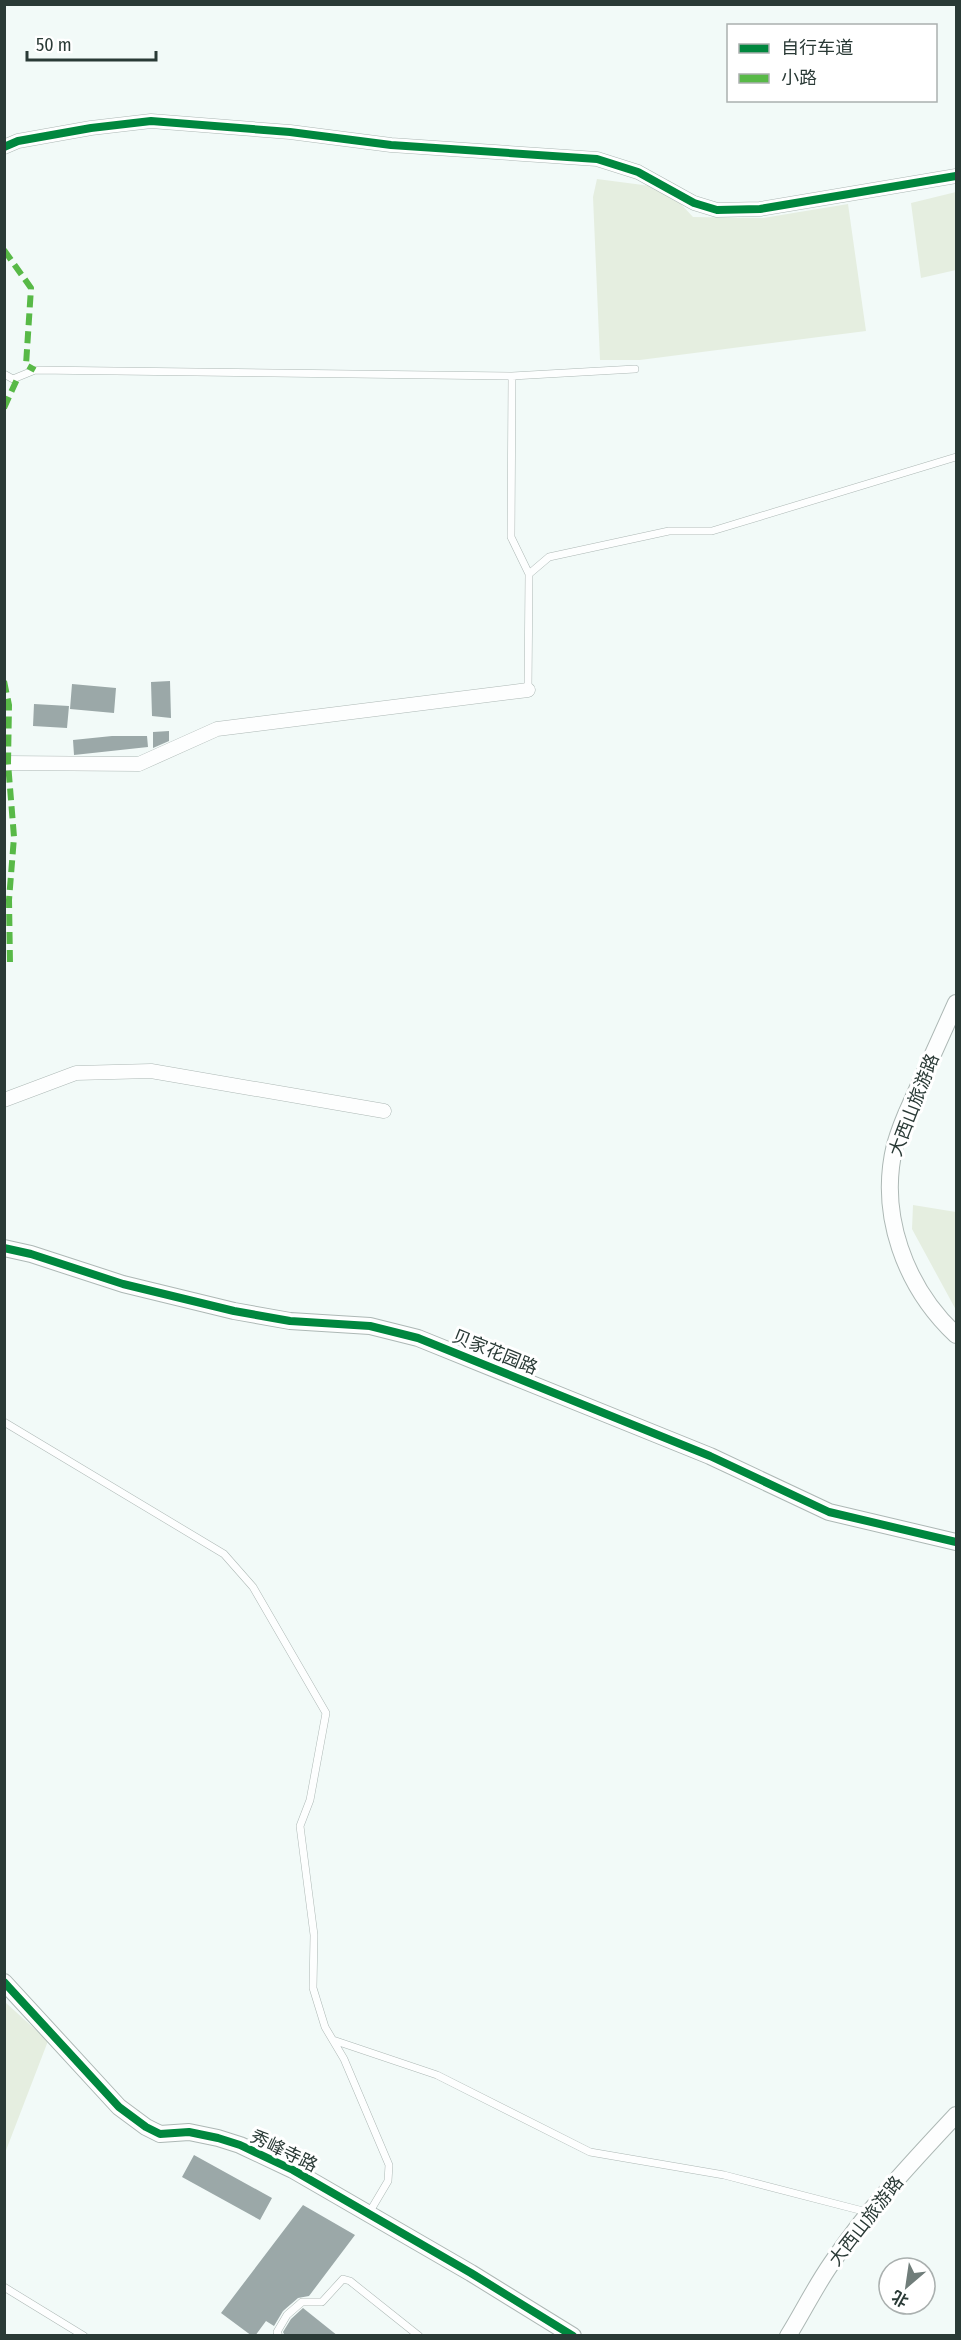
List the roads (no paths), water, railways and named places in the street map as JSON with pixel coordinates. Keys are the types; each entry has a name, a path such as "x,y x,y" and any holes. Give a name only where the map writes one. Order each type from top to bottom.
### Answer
{"street":[{"path":"4,147 18,141 91,128 151,121 290,132 391,145 597,159 638,172 694,203 717,210 760,209 957,176"},
{"path":"4,763 139,764 218,729 528,690"},
{"name":"大西山旅游路","path":"957,1003 920,1080 898,1137 892,1159 890,1188 893,1222 907,1268 928,1303 957,1335"},
{"path":"4,1100 76,1073 151,1071 384,1111"},
{"name":"贝家花园路","path":"4,1248 31,1254 123,1284 234,1311 290,1321 370,1326 418,1338 701,1452 829,1512 957,1542"},
{"name":"秀峰寺路","path":"4,1982 119,2107 139,2122 160,2134 201,2134 240,2145 294,2170 369,2213 563,2333"},
{"name":"大西山旅游路","path":"788,2336 831,2263 869,2213 957,2115"}],"lane":[{"path":"4,374 13,379 35,370 512,376 635,369"},
{"path":"512,376 511,537 529,574 528,690"},
{"path":"529,574 549,557 669,531 712,531 957,457"},
{"path":"4,1422 224,1554 253,1587 326,1713 310,1800 300,1826 314,1935 313,1988 325,2027 344,2059 389,2165 388,2181 369,2213"},
{"path":"333,2040 437,2075 590,2152 724,2175 869,2213"},
{"path":"279,2336 277,2332 287,2315 302,2302 322,2302 343,2279 350,2281 419,2336"},
{"path":"4,2287 84,2336"}]}
